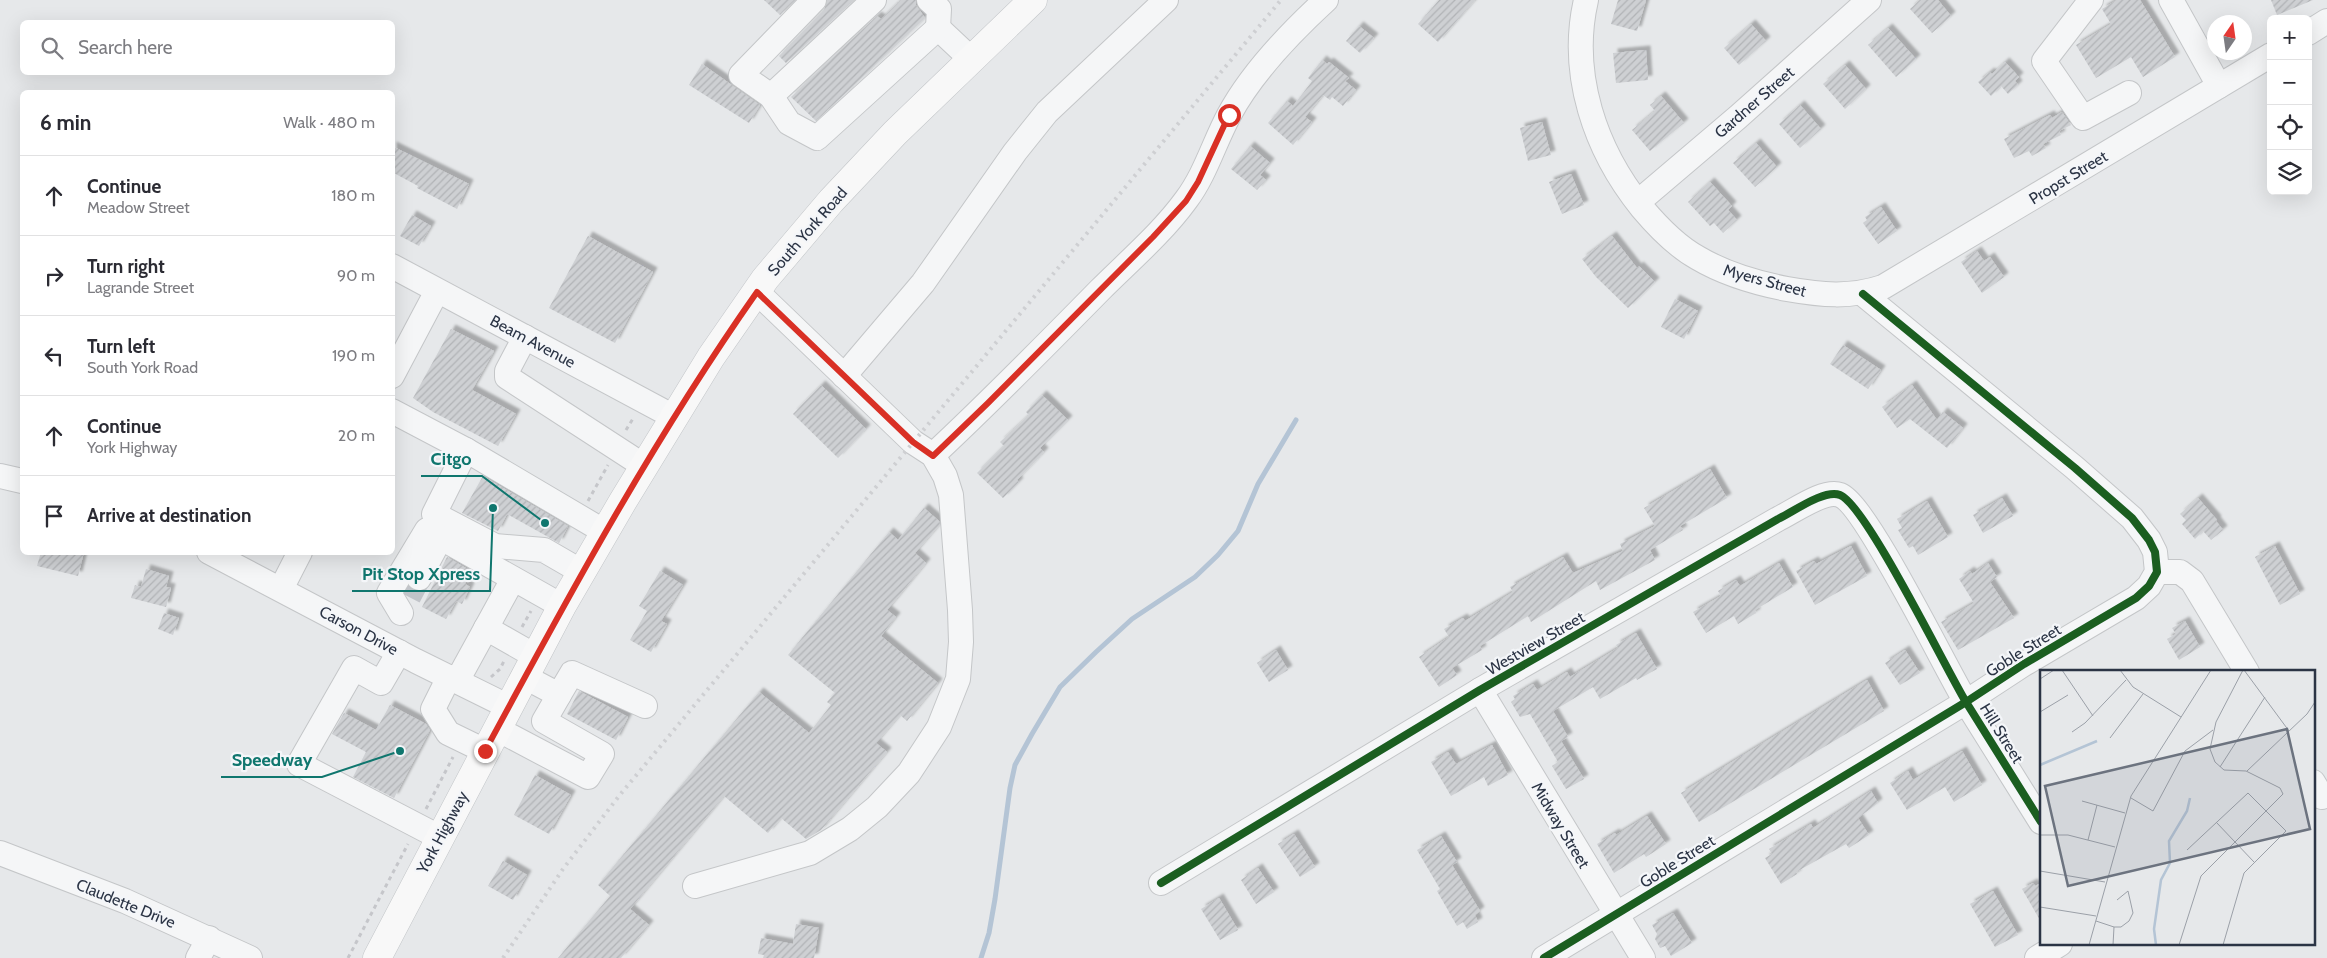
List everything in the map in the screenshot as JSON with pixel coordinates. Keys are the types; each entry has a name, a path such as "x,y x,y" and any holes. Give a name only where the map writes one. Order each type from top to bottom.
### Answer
{"main road":[{"name":"South York Road","path":"497,729 562,606 644,466 711,357 757,292 831,201 895,133 1032,0"},
{"name":"York Highway","path":"377,958 497,729"}],"street":[{"path":"814,0 740,75 771,96 789,123 817,138 938,28 939,9 929,0"},
{"path":"771,96 874,0"},
{"path":"844,376 923,283 1015,152 1047,112 1166,0"},
{"path":"933,456 1153,237 1186,201 1198,182 1229,115 1242,94 1282,44 1326,0"},
{"name":"Myers Street","path":"1586,0 1580,53 1590,113 1603,148 1614,169 1651,219 1680,246 1697,258 1721,270 1770,285 1813,294 1863,294"},
{"name":"Gardner Street","path":"1638,202 1738,117 1869,0"},
{"path":"2090,0 2044,61 2084,118 2129,93"},
{"path":"2171,0 2219,86"},
{"path":"2312,30 2327,21"},
{"path":"938,28 971,59"},
{"name":"Propst Street","path":"1863,294 1883,287 2267,57"},
{"name":"Beam Avenue","path":"395,268 674,417"},
{"path":"395,370 437,290"},
{"path":"696,886 810,852 850,829 877,807 909,773 939,727 958,679 960,610 951,495 945,476 933,456 913,442 757,292"},
{"path":"1863,294 2132,518 2149,540 2155,552 2157,572 2180,572 2192,581 2246,670"},
{"path":"525,337 507,370 507,377 644,466"},
{"path":"395,413 466,450 605,532"},
{"path":"466,450 434,514 495,546 544,550 582,572"},
{"path":"0,476 20,481"},
{"name":"Westview Street","path":"1161,883 1480,690 1824,495 1834,493 1849,501 1899,579"},
{"path":"409,596 389,593 427,530 562,606"},
{"path":"439,837 299,764 354,668 381,683 409,596 441,538"},
{"name":"Carson Drive","path":"215,555 453,679 497,729"},
{"path":"281,589 298,555"},
{"name":"Goble Street","path":"1544,958 1966,702 2024,664 2136,598 2149,586 2157,572"},
{"path":"513,579 486,628 433,709 448,733 497,729 588,777 602,754 544,721 572,673 645,706"},
{"name":"Hill Street","path":"1899,579 1966,702 2040,820"},
{"path":"486,628 530,666 559,695"},
{"name":"Midway Street","path":"1480,690 1643,958"},
{"name":"Claudette Drive","path":"0,853 125,902 203,948 250,958"},
{"path":"2037,958 2057,946"}],"building":[{"path":"764,0 795,0 780,15"},
{"path":"827,0 854,0 786,63 779,56 824,10"},
{"path":"901,0 916,0 916,5 925,18 816,121 791,97 877,16 881,19"},
{"path":"1439,0 1475,0 1438,42 1418,24"},
{"path":"1618,0 1646,0 1637,31 1611,24"},
{"path":"1920,0 1938,0 1951,16 1932,33 1910,9"},
{"path":"2117,0 2140,0 2175,57 2143,77 2131,57 2096,78 2076,45 2111,24 2102,9"},
{"path":"2271,0 2313,0 2277,15"},
{"path":"1751,24 1766,41 1739,65 1724,48"},
{"path":"1359,26 1374,38 1360,53 1346,41"},
{"path":"1888,28 1916,59 1896,77 1868,45"},
{"path":"1646,50 1648,80 1616,83 1613,53"},
{"path":"1322,60 1327,64 1329,62 1349,78 1345,81 1356,90 1343,106 1332,97 1330,100 1323,95 1305,117 1312,122 1293,145 1268,123 1287,101 1293,106 1312,81 1308,78"},
{"path":"2005,62 2019,77 2015,81 2018,85 2008,94 2001,86 1991,96 1978,82 1990,72 1992,74"},
{"path":"702,64 760,105 749,123 689,85"},
{"path":"1845,65 1866,89 1845,109 1823,84"},
{"path":"1661,96 1684,123 1650,151 1632,130 1655,111 1650,105"},
{"path":"1800,105 1821,129 1800,148 1779,124"},
{"path":"2062,112 2071,125 2059,131 2061,135 2043,144 2046,148 2032,156 2029,151 2014,158 2004,139 2050,115 2052,118"},
{"path":"1542,122 1551,155 1528,161 1520,128"},
{"path":"1756,143 1777,167 1755,187 1733,163"},
{"path":"1250,146 1270,163 1260,175 1266,180 1257,190 1231,169"},
{"path":"395,147 469,184 457,209 417,188 418,186 395,174"},
{"path":"1571,174 1584,205 1562,214 1549,182"},
{"path":"1710,182 1732,206 1728,210 1737,220 1723,233 1714,223 1710,226 1688,202"},
{"path":"1881,207 1897,231 1878,244 1863,223 1867,220 1865,217"},
{"path":"412,215 431,226 419,246 400,236"},
{"path":"588,236 653,272 615,343 549,308"},
{"path":"1612,236 1637,268 1639,266 1655,282 1628,308 1596,277 1582,259"},
{"path":"1977,251 1984,261 1990,257 2004,277 1982,293 1961,262"},
{"path":"1675,299 1698,311 1684,339 1661,327"},
{"path":"451,329 494,351 472,390 516,414 498,446 433,412 413,398"},
{"path":"1843,345 1881,370 1868,389 1830,364"},
{"path":"821,385 866,429 838,458 793,414"},
{"path":"1912,385 1937,420 1943,412 1963,428 1947,448 1910,419 1897,428 1882,407"},
{"path":"1042,395 1068,420 1040,448 1044,452 1017,480 1019,482 1003,498 977,473 1004,446 1000,442 1029,415 1026,412"},
{"path":"1710,469 1727,498 1680,526 1683,530 1650,550 1655,560 1600,590 1596,581 1531,622 1528,616 1480,646 1482,650 1452,668 1457,675 1439,687 1419,657 1449,637 1444,629 1463,618 1465,621 1513,592 1510,587 1563,557 1573,573 1623,551 1620,544 1655,526 1644,508"},
{"path":"483,476 568,526 559,543 507,514 498,531 462,513"},
{"path":"2002,498 2013,516 1983,533 1973,515"},
{"path":"2198,498 2223,530 2211,540 2203,531 2195,539 2182,524 2186,520 2180,514"},
{"path":"1927,501 1948,537 1918,555 1913,546 1909,548 1898,530 1902,528 1897,519"},
{"path":"924,508 940,524 915,553 926,563 887,610 896,617 881,636 938,683 907,721 900,715 876,743 887,752 821,830 806,839 781,818 768,833 724,796 630,909 649,925 621,958 558,958 610,896 598,885 759,692 809,733 831,705 827,702 835,693 788,655 889,532 898,540"},
{"path":"1851,546 1867,576 1815,605 1796,571 1814,561 1816,564"},
{"path":"2275,546 2300,594 2280,605 2255,557"},
{"path":"40,555 83,555 78,576 37,566"},
{"path":"447,557 471,571 465,584 470,587 462,604 456,601 446,619 422,607"},
{"path":"1779,563 1793,587 1755,610 1756,613 1738,624 1734,616 1706,633 1693,612 1721,596 1718,591 1736,580 1740,586"},
{"path":"1988,563 1997,577 1990,582 2014,618 1958,650 1941,622 1974,603 1959,579 1970,571 1972,574"},
{"path":"146,569 169,576 166,587 171,588 166,607 131,598 135,585 141,587"},
{"path":"660,571 683,585 661,621 667,624 651,652 630,640 647,611 639,606"},
{"path":"164,613 179,618 173,635 158,629"},
{"path":"2185,621 2200,647 2179,660 2167,639 2176,634 2172,628"},
{"path":"1636,633 1657,669 1637,680 1636,678 1600,699 1593,687 1553,711 1568,737 1561,741 1584,779 1566,789 1552,766 1558,762 1530,714 1520,717 1511,702 1515,699 1513,696 1533,684 1537,690 1567,672 1570,677 1618,648 1616,645"},
{"path":"1276,650 1288,670 1269,682 1257,663"},
{"path":"1905,650 1920,673 1900,685 1885,663"},
{"path":"1867,680 1884,711 1699,822 1681,793"},
{"path":"579,691 628,717 616,740 567,714"},
{"path":"390,705 426,724 430,730 394,798 353,777 366,752 332,734 344,713 376,730"},
{"path":"1492,745 1508,775 1488,786 1484,777 1451,796 1431,762 1448,752 1456,764"},
{"path":"1962,751 1982,785 1954,802 1945,787 1907,810 1890,783 1908,771 1913,780"},
{"path":"535,775 571,795 549,834 514,815"},
{"path":"1871,791 1878,803 1858,818 1869,835 1849,848 1846,844 1796,872 1797,874 1781,884 1765,858 1772,854 1769,849 1811,824 1813,828"},
{"path":"1647,816 1666,844 1646,857 1644,854 1614,873 1597,844"},
{"path":"1294,834 1315,867 1300,877 1278,844"},
{"path":"1441,836 1457,862 1452,865 1480,911 1475,915 1478,922 1467,929 1463,922 1457,926 1437,891 1440,889 1417,850"},
{"path":"503,861 527,875 513,900 488,886"},
{"path":"1258,868 1274,892 1256,904 1241,880"},
{"path":"2033,883 2035,886 2040,884 2040,920 2022,889"},
{"path":"1993,891 2018,935 1995,947 1970,904"},
{"path":"1219,898 1238,930 1220,940 1201,909"},
{"path":"1673,913 1692,943 1671,956 1665,946 1660,948 1655,939 1657,934 1652,925"},
{"path":"796,924 819,928 814,958 763,958 764,955 758,954 761,938 793,944"}],"waterway":[{"path":"981,958 989,933 995,899 1010,788 1015,765 1032,734 1060,687 1096,652 1132,619 1195,577 1218,555 1238,531 1258,484 1296,420"}],"tunnel":[{"path":"409,597 419,578"}],"railway":[{"path":"503,958 563,869 619,796 1281,0"}],"cycle path":[{"path":"1544,958 1966,702 2024,664 2136,598 2149,586 2157,572 2155,552 2149,540 2132,518 2075,468 1863,294"},
{"path":"1161,883 1480,690 1800,507 1817,498 1833,494 1840,495 1852,505 1868,527 1886,556 1966,702 2040,820"}],"place":[{"name":"Pit Stop Xpress","path":"493,508"},
{"name":"Citgo","path":"545,523"},
{"name":"Speedway","path":"400,751"}],"route":[{"path":"485,751 557,616 605,532 711,357 757,292 913,442 933,456 1153,237 1186,201 1198,182 1229,115"}]}
